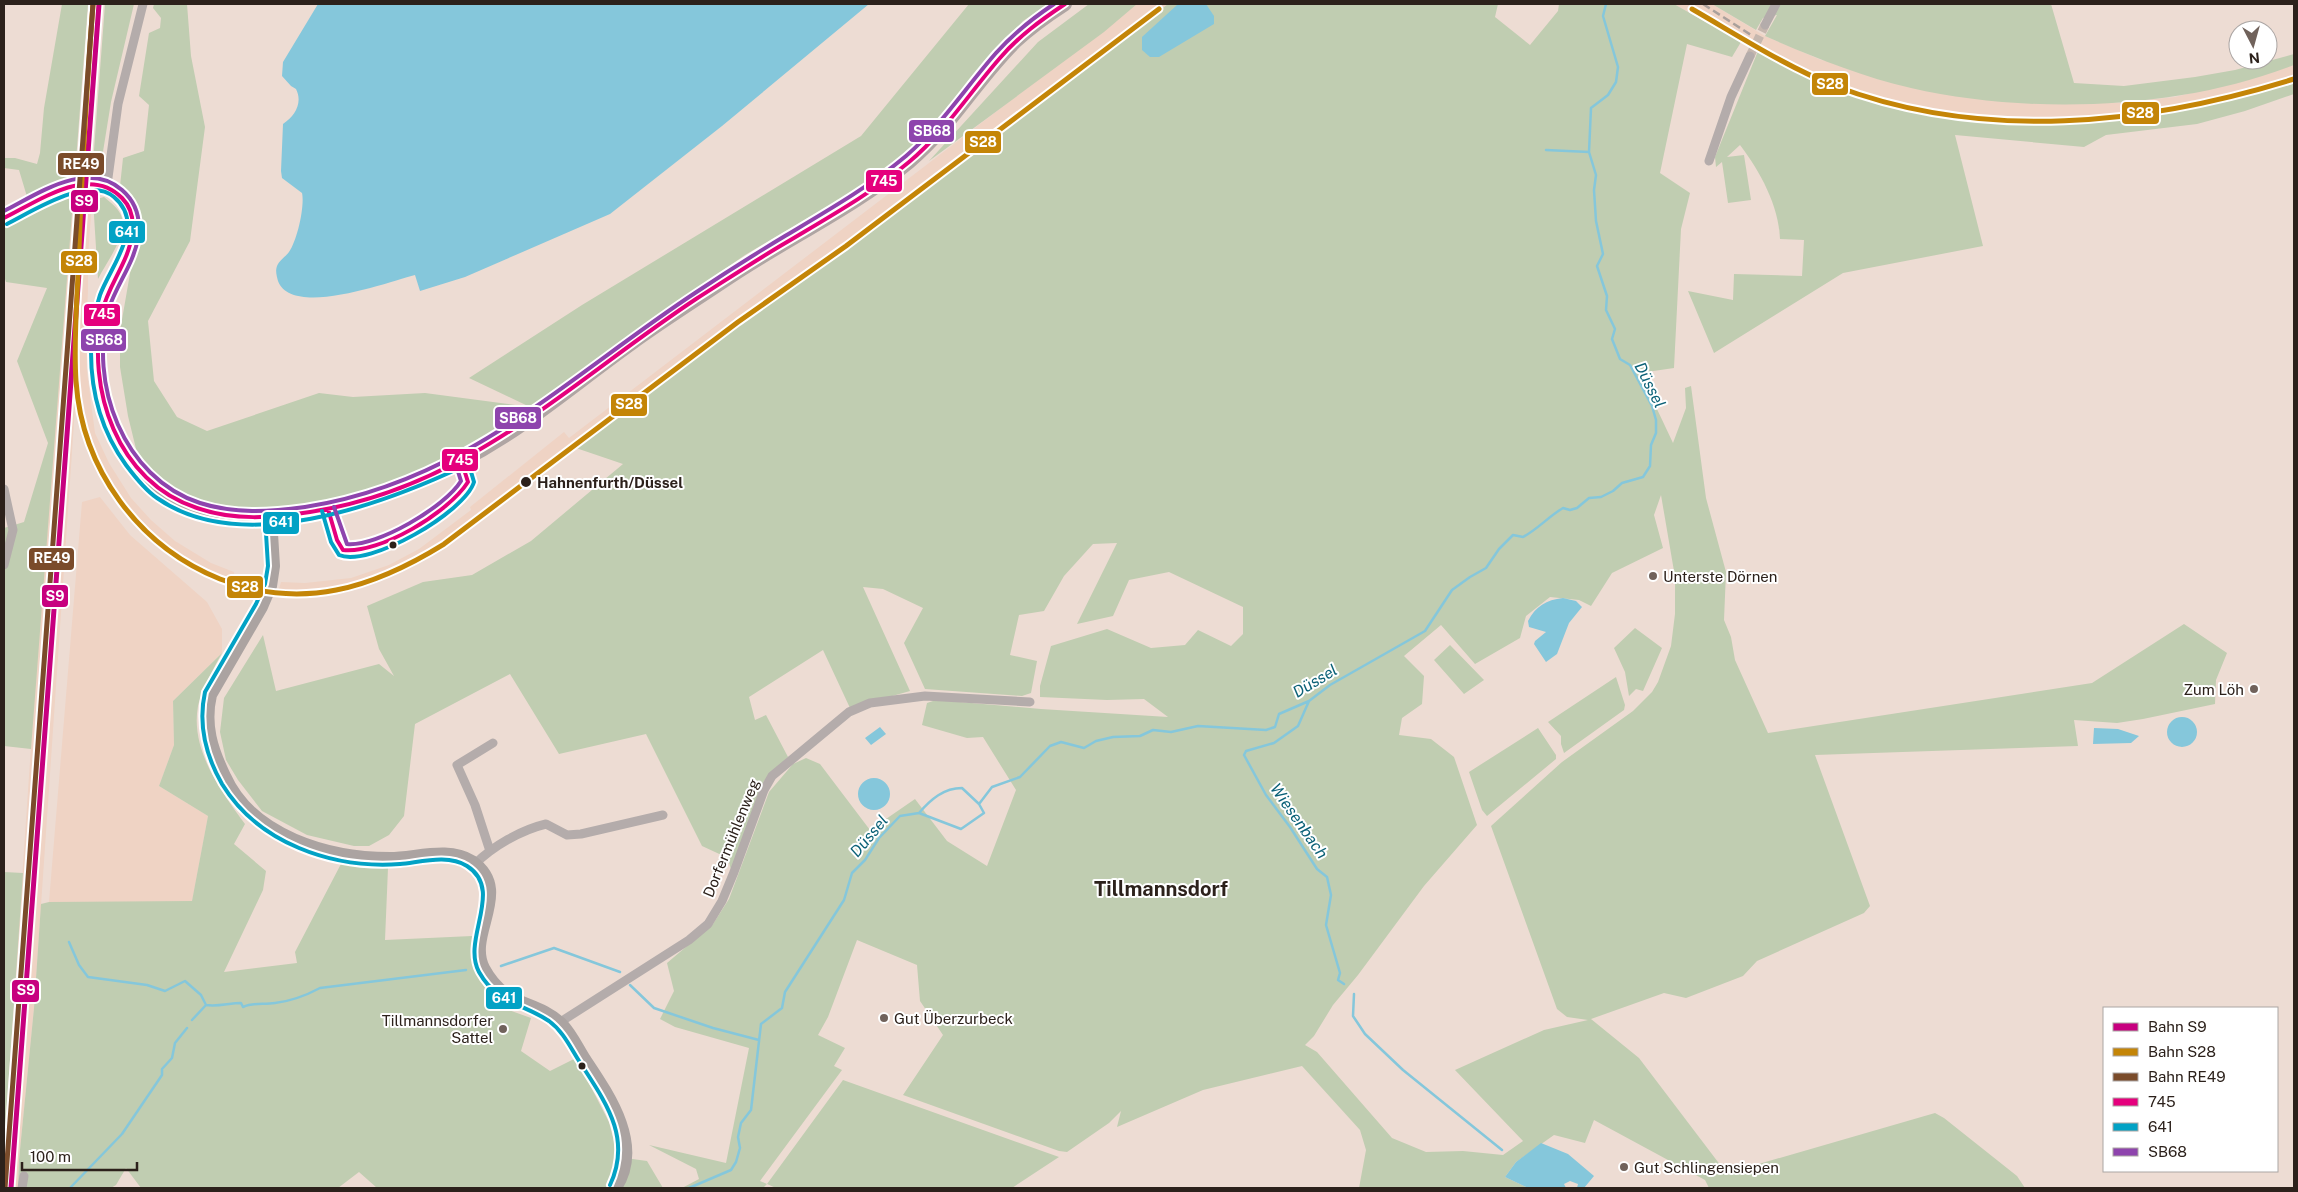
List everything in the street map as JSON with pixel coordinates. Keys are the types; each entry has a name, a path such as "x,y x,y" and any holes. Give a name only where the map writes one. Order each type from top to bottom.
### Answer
{"main road":[{"path":"4,218 78,183 95,182 107,185 128,204 133,223 130,244 102,309 98,335 97,368 106,413 113,434 138,471 162,493 176,502 219,516 242,519 328,509 388,493 454,464 507,435 643,335 753,261 893,174 912,159 942,130 1016,42 1065,4"},
{"path":"271,517 274,566 268,594 211,695 209,705 208,724 212,745 227,782 241,802 268,826 309,846 351,854 389,858 452,854 470,860 475,864 484,875 490,890 490,906 481,947 482,965 493,984 518,1002 544,1012 562,1025 609,1097 624,1132 625,1162 616,1188"}],"street":[{"path":"107,185 118,104 143,4"},
{"path":"1765,25 1776,4"},
{"path":"1709,161 1731,97 1750,56"},
{"path":"4,489 7,519 12,535 4,565"},
{"name":"Dorfermühlenweg","path":"562,1025 565,1020 690,940 708,924 725,894 764,790 772,776 849,712 870,703 925,696 1030,702"},
{"path":"490,851 475,805 458,765 493,744"},
{"path":"475,864 490,851 531,828 546,824 567,835 581,834 663,815"},
{"path":"22,1188 24,1176"}],"shaded area":[{"path":"1137,4 1168,4 872,228 763,306 434,551 406,568 359,586 304,593 278,592 281,582 305,583 351,578 389,565 419,549 471,510 470,507 564,432 569,438"},
{"path":"1674,4 1712,4 1765,36 1821,60 2118,103 2175,97 2238,82 2294,65 2294,79 2242,95 2179,108 2063,119 1956,118 1907,109 1862,97 1758,51"},
{"path":"76,173 94,174 88,256 86,328 87,372 95,433 109,463 131,498 151,520 175,541 211,563 234,572 235,581 189,563 170,550 127,511 101,469 88,436 77,379 34,1008 18,1188 4,1188 4,1147 54,405"},
{"path":"100,497 130,535 207,602 222,629 222,653 173,701 174,745 159,786 208,816 192,902 49,902 82,502"},
{"path":"238,574 265,580 263,589 239,583"}],"green space":[{"path":"62,4 88,4 31,749 4,746 4,528 24,522 48,443 17,361 47,288 6,282 4,276 4,221 28,200 19,170 4,168 4,158 15,158 37,164 40,153 44,108"},
{"path":"105,4 134,4 111,102 101,164 93,163"},
{"path":"154,4 187,4 191,56 205,127 190,241 148,321 154,381 177,417 207,431 319,393 353,397 425,393 530,407 469,378 582,305 861,136 969,4 1048,4 1023,21 935,125 904,156 864,185 745,255 636,331 503,430 414,478 356,495 280,511 208,510 173,491 137,453 128,416 120,367 120,331 132,262 142,228 135,201 120,186 123,158 144,151 149,105 139,96 149,33 160,28 161,18 153,8"},
{"path":"1089,4 1137,4 1104,32 929,161 1038,42"},
{"path":"1168,4 1498,4 1495,17 1530,45 1558,11 1559,4 1674,4 1741,42 1732,57 1687,44 1660,173 1690,193 1681,229 1674,368 1640,373 1673,443 1686,408 1685,388 1691,386 1706,498 1726,572 1724,620 1731,637 1735,660 1768,733 2092,683 2184,624 2227,653 2216,680 2215,704 2117,723 2074,720 2078,746 1815,755 1870,906 1864,913 1757,961 1743,976 1686,998 1664,993 1591,1019 1639,1058 1721,1166 1731,1172 1935,1113 1944,1118 2017,1176 2025,1188 1709,1188 1705,1180 1594,1120 1585,1143 1554,1135 1516,1162 1505,1177 1528,1188 1359,1188 1366,1150 1360,1130 1302,1066 1203,1090 1117,1127 1121,1111 1109,1123 1067,1152 1059,1151 903,1095 943,1035 920,1001 917,965 857,940 828,1017 818,1035 845,1048 834,1066 842,1070 760,1181 767,1184 763,1188 682,1188 699,1179 696,1169 649,1145 726,1163 749,1048 675,1027 660,1019 674,991 667,963 713,924 729,899 769,792 793,764 806,758 820,764 870,830 915,799 947,841 987,866 1016,790 983,737 967,738 922,725 927,703 936,700 1168,717 1144,699 1107,700 1040,697 1040,686 1051,646 1107,629 1151,648 1185,645 1198,630 1231,646 1243,634 1243,607 1169,572 1129,580 1113,616 1077,624 1117,543 1093,544 1064,576 1044,611 1019,615 1010,655 1037,661 1031,693 1022,696 925,689 904,643 923,608 883,589 863,587 910,691 850,708 823,650 749,697 755,720 766,715 788,757 764,781 731,870 728,858 702,846 646,734 559,754 510,674 415,724 404,816 389,835 369,846 354,846 307,835 262,811 238,780 226,760 220,732 224,698 263,635 276,691 379,664 394,676 379,649 367,606 423,582 472,575 531,541 623,464 573,447 872,228","holes":["1661,495 1675,577 1675,614 1671,646 1658,682 1652,692 1633,711 1562,762 1491,826 1557,1009 1567,1017 1588,1020 1544,1030 1455,1070 1523,1141 1503,1155 1463,1151 1426,1152 1392,1138 1317,1052 1305,1045 1314,1036 1333,1005 1358,975 1424,886 1477,825 1454,757 1431,739 1399,735 1402,718 1422,704 1424,676 1404,656 1441,625 1475,664 1520,638 1526,616 1550,597 1579,600 1591,606 1612,573 1663,548 1654,515"]},
{"path":"1712,4 2051,4 2074,83 2124,86 2235,70 2278,70 2278,58 2294,54 2294,65 2250,80 2203,91 2154,99 2104,104 2005,102 1957,97 1911,88 1855,72 1819,59 1765,36 1777,15 1763,18 1756,30"},
{"path":"1758,51 1868,98 1919,112 1958,117 2047,119 2119,116 2155,112 2226,100 2294,79 2294,94 2245,111 2197,124 2106,135 2084,147 1955,135 1983,246 1843,273 1714,353 1688,291 1733,300 1734,274 1802,276 1804,240 1780,239 1776,214 1767,189 1755,166 1740,145 1727,157 1744,155 1751,200 1728,203 1722,162 1716,167 1715,157"},
{"path":"104,197 119,212 122,218 122,226 119,241 98,279 93,200"},
{"path":"1635,628 1662,648 1643,691 1636,689 1629,696 1625,672 1614,648"},
{"path":"1450,645 1484,680 1464,694 1434,660"},
{"path":"222,653 198,706 199,738 203,754 217,784 245,824 234,844 266,871 263,890 224,972 297,963 295,952 342,862 388,868 385,940 472,936 479,979 498,1006 531,1018 521,1051 550,1071 576,1058 609,1122 618,1157 647,1161 663,1188 377,1188 359,1172 338,1188 141,1188 126,1168 116,1185 111,1188 18,1188 41,904 49,902 192,901 208,816 159,786 174,745 173,701"},
{"path":"1616,677 1625,705 1624,710 1564,753 1561,736 1548,722"},
{"path":"1538,728 1556,755 1556,759 1487,816 1482,810 1469,772"},
{"path":"4,872 23,873 4,1147"},
{"path":"843,1080 1059,1157 1012,1188 776,1188 767,1184"}],"water":[{"path":"318,4 869,4 722,126 610,214 465,277 420,291 415,275 363,290 320,297 302,297 287,292 278,281 276,272 278,264 289,252 295,240 303,199 302,193 282,178 283,124 297,109 299,99 296,89 282,76 283,62"},
{"path":"1206,4 1214,16 1214,24 1159,57 1150,57 1142,50 1142,37 1177,5"},
{"path":"1563,598 1576,601 1582,607 1569,623 1557,654 1546,662 1534,644 1546,632 1529,627 1528,621 1534,611 1542,605 1551,600"},
{"path":"2182,717 2193,721 2197,732 2193,743 2182,747 2171,743 2167,732 2171,721"},
{"path":"880,727 886,734 871,745 865,738"},
{"path":"2094,728 2118,729 2139,736 2131,743 2093,744"},
{"path":"874,778 885,783 890,794 885,805 874,810 863,805 858,794 863,783"},
{"path":"1541,1143 1568,1154 1594,1176 1584,1188 1577,1188 1578,1184 1570,1181 1564,1184 1566,1188 1528,1188 1505,1177 1516,1162"}],"waterway":[{"name":"Düssel","path":"689,1188 731,1170 736,1162 740,1148 738,1137 741,1123 751,1110 761,1024 782,1008 785,992 844,900 852,873 865,860 879,838 900,816 919,813 961,829 984,813 979,804 992,787 1020,777 1050,746 1061,742 1084,748 1096,741 1113,737 1140,736 1153,730 1171,732 1198,726 1266,730 1275,727 1279,714 1309,701 1330,685 1425,631 1452,590 1486,568 1499,549 1513,535 1523,537 1563,508 1570,510 1577,508 1589,498 1601,497 1613,491 1622,483 1643,477 1650,466 1651,445 1656,433 1656,420 1652,406 1630,365 1620,359 1612,339 1615,329 1606,310 1607,296 1597,266 1603,254 1596,221 1594,190 1596,175 1589,152 1591,108 1608,95 1616,82 1618,67 1603,16 1606,4"},
{"path":"1546,150 1589,152"},
{"name":"Wiesenbach","path":"1309,701 1298,726 1274,743 1246,751 1244,755 1266,795 1290,827 1317,869 1327,877 1331,895 1326,925 1340,973 1338,980 1344,984"},
{"path":"919,813 938,795 955,788 962,788 979,804"},
{"path":"69,942 79,965 88,977 147,985 165,991 185,981 201,995 206,1005"},
{"path":"501,966 554,948 620,972"},
{"path":"192,1020 206,1005 215,1006 241,1003 243,1007 275,1003 298,998 320,988 466,970"},
{"path":"630,985 654,1008 713,1028 759,1040"},
{"name":"Wiesenbach","path":"1354,994 1353,1016 1365,1034 1403,1070 1502,1150"},
{"path":"70,1188 122,1134 162,1075 162,1069 172,1058 175,1043 187,1028"}],"tunnel":[{"path":"1750,56 1765,25"}],"railway":[{"path":"1703,4 1751,35"},
{"path":"70,391 78,221"}],"rail line":[{"name":"S28","path":"93,4 83,157 75,348 76,381 81,413 90,444 103,474 120,501 140,525 164,547 191,565 220,579 250,588 280,593 308,594 364,583 391,573 444,544 738,322 846,246 1159,9"},
{"name":"RE49","path":"5,1188 93,4"},
{"name":"S9","path":"11,1188 99,4"},
{"name":"S28","path":"1692,9 1780,60 1835,86 1891,104 1948,115 2006,121 2064,121 2123,116 2181,107 2238,95 2294,79"}],"transit line":[{"name":"SB68","path":"4,211 63,182 78,179 94,178 108,181 122,190 131,200 137,212 139,224 138,238 133,256 109,308 104,337 104,367 108,396 118,424 132,450 150,473 173,491 200,503 213,507 252,511 305,507 363,494 416,475 465,451 512,422 706,286 863,188 919,144 1003,46 1038,15 1054,4"},
{"name":"745","path":"4,218 48,195 79,185 95,184 109,188 122,198 132,215 132,234 127,254 105,302 98,341 99,371 104,401 114,429 128,455 146,477 169,495 197,508 239,517 281,516 310,512 367,499 419,480 468,456 515,428 696,299 865,194 895,173 922,150 946,125 1007,50 1047,16 1065,4"},
{"name":"641","path":"7,224 60,197 90,190 103,191 114,197 123,208 127,220 127,232 118,258 100,295 93,323 91,352 93,382 104,425 110,439 140,483 157,498 191,515 229,523 269,524 311,519 353,509 393,496 464,466"},
{"name":"641","path":"322,511 331,542 339,555 353,557 393,546 435,522 467,494 474,482 467,458"},
{"name":"745","path":"328,509 337,540 343,550 375,545 412,529 445,506 458,494 468,482 461,460"},
{"name":"SB68","path":"334,507 347,544 375,539 426,513 453,491 461,481 455,462"},
{"name":"641","path":"265,517 268,566 265,584 256,604 205,692 202,716 203,728 208,751 216,773 237,805 255,822 276,837 299,848 349,862 374,864 451,860 467,866 478,876 482,888 483,901 475,945 475,959 479,972 486,983 502,997 539,1015 559,1030 599,1093 607,1107 617,1136 616,1168 610,1185"}],"place":[{"name":"Hahnenfurth/Düssel","path":"526,482"},
{"name":"Unterste Dörnen","path":"1653,576"},
{"name":"Zum Löh","path":"2254,689"},
{"name":"Gut Überzurbeck","path":"884,1018"},
{"name":"Tillmannsdorfer Sattel","path":"503,1029"},
{"name":"Gut Schlingensiepen","path":"1624,1167"}],"district":[{"name":"Tillmannsdorf","path":"1161,889"}]}
